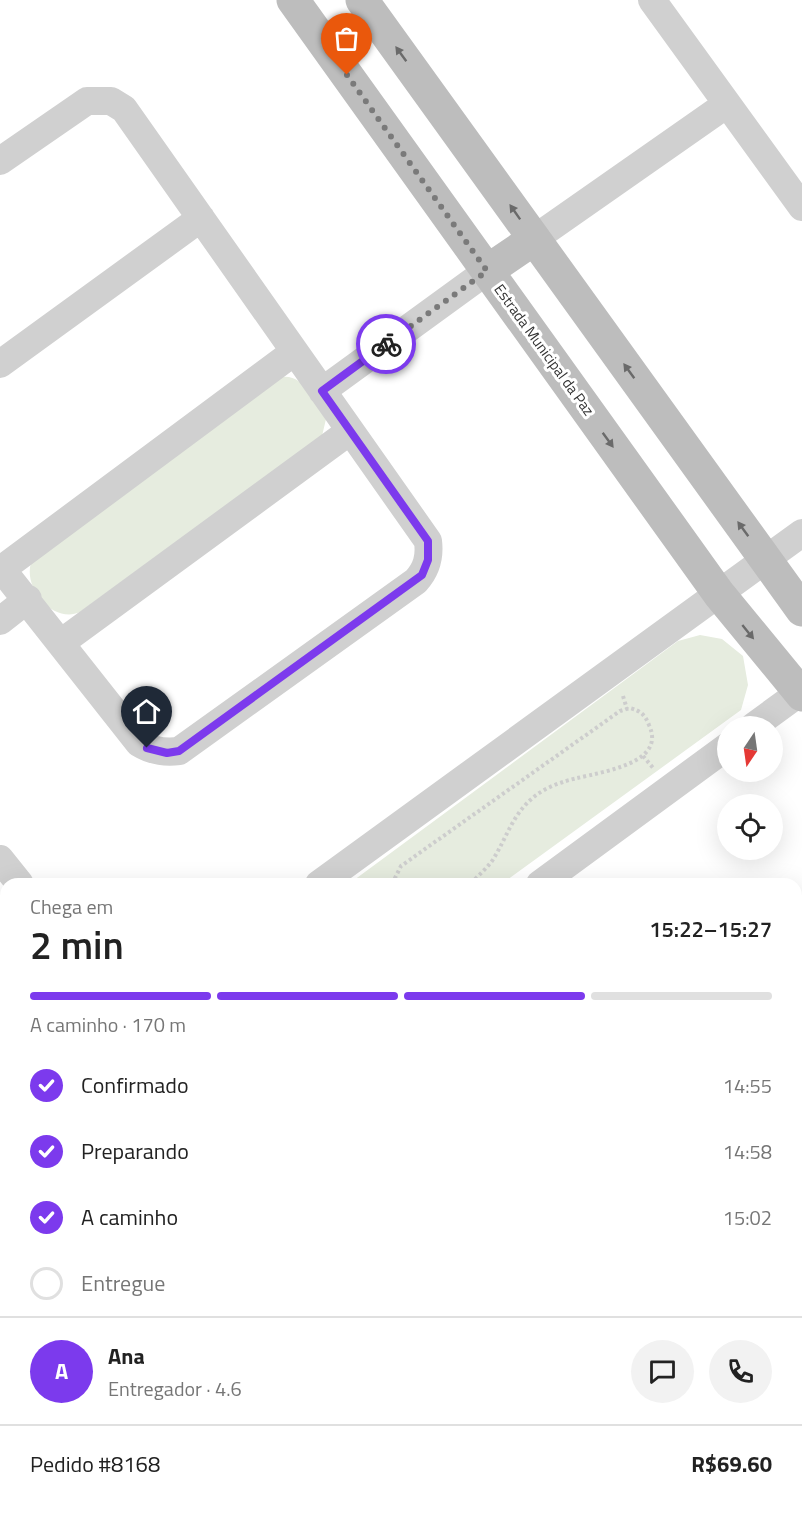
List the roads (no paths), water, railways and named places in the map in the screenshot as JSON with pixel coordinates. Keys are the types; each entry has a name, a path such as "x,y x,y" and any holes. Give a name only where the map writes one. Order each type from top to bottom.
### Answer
{"street":[{"name":"Estrada Municipal da Paz","path":"293,0 719,594 801,693"},
{"path":"362,0 802,610"},
{"path":"652,0 802,207"},
{"path":"0,161 87,101 111,101 124,109 428,541 428,560 416,581 179,751 155,751 140,743 28,599 1,568 294,352"},
{"path":"322,391 487,271 727,104"},
{"path":"0,364 201,218"},
{"path":"62,642 350,431"},
{"path":"327,878 802,533"},
{"path":"0,621 28,599"},
{"path":"768,716 801,693"},
{"path":"548,878 717,754"},
{"path":"0,859 15,878"}]}
